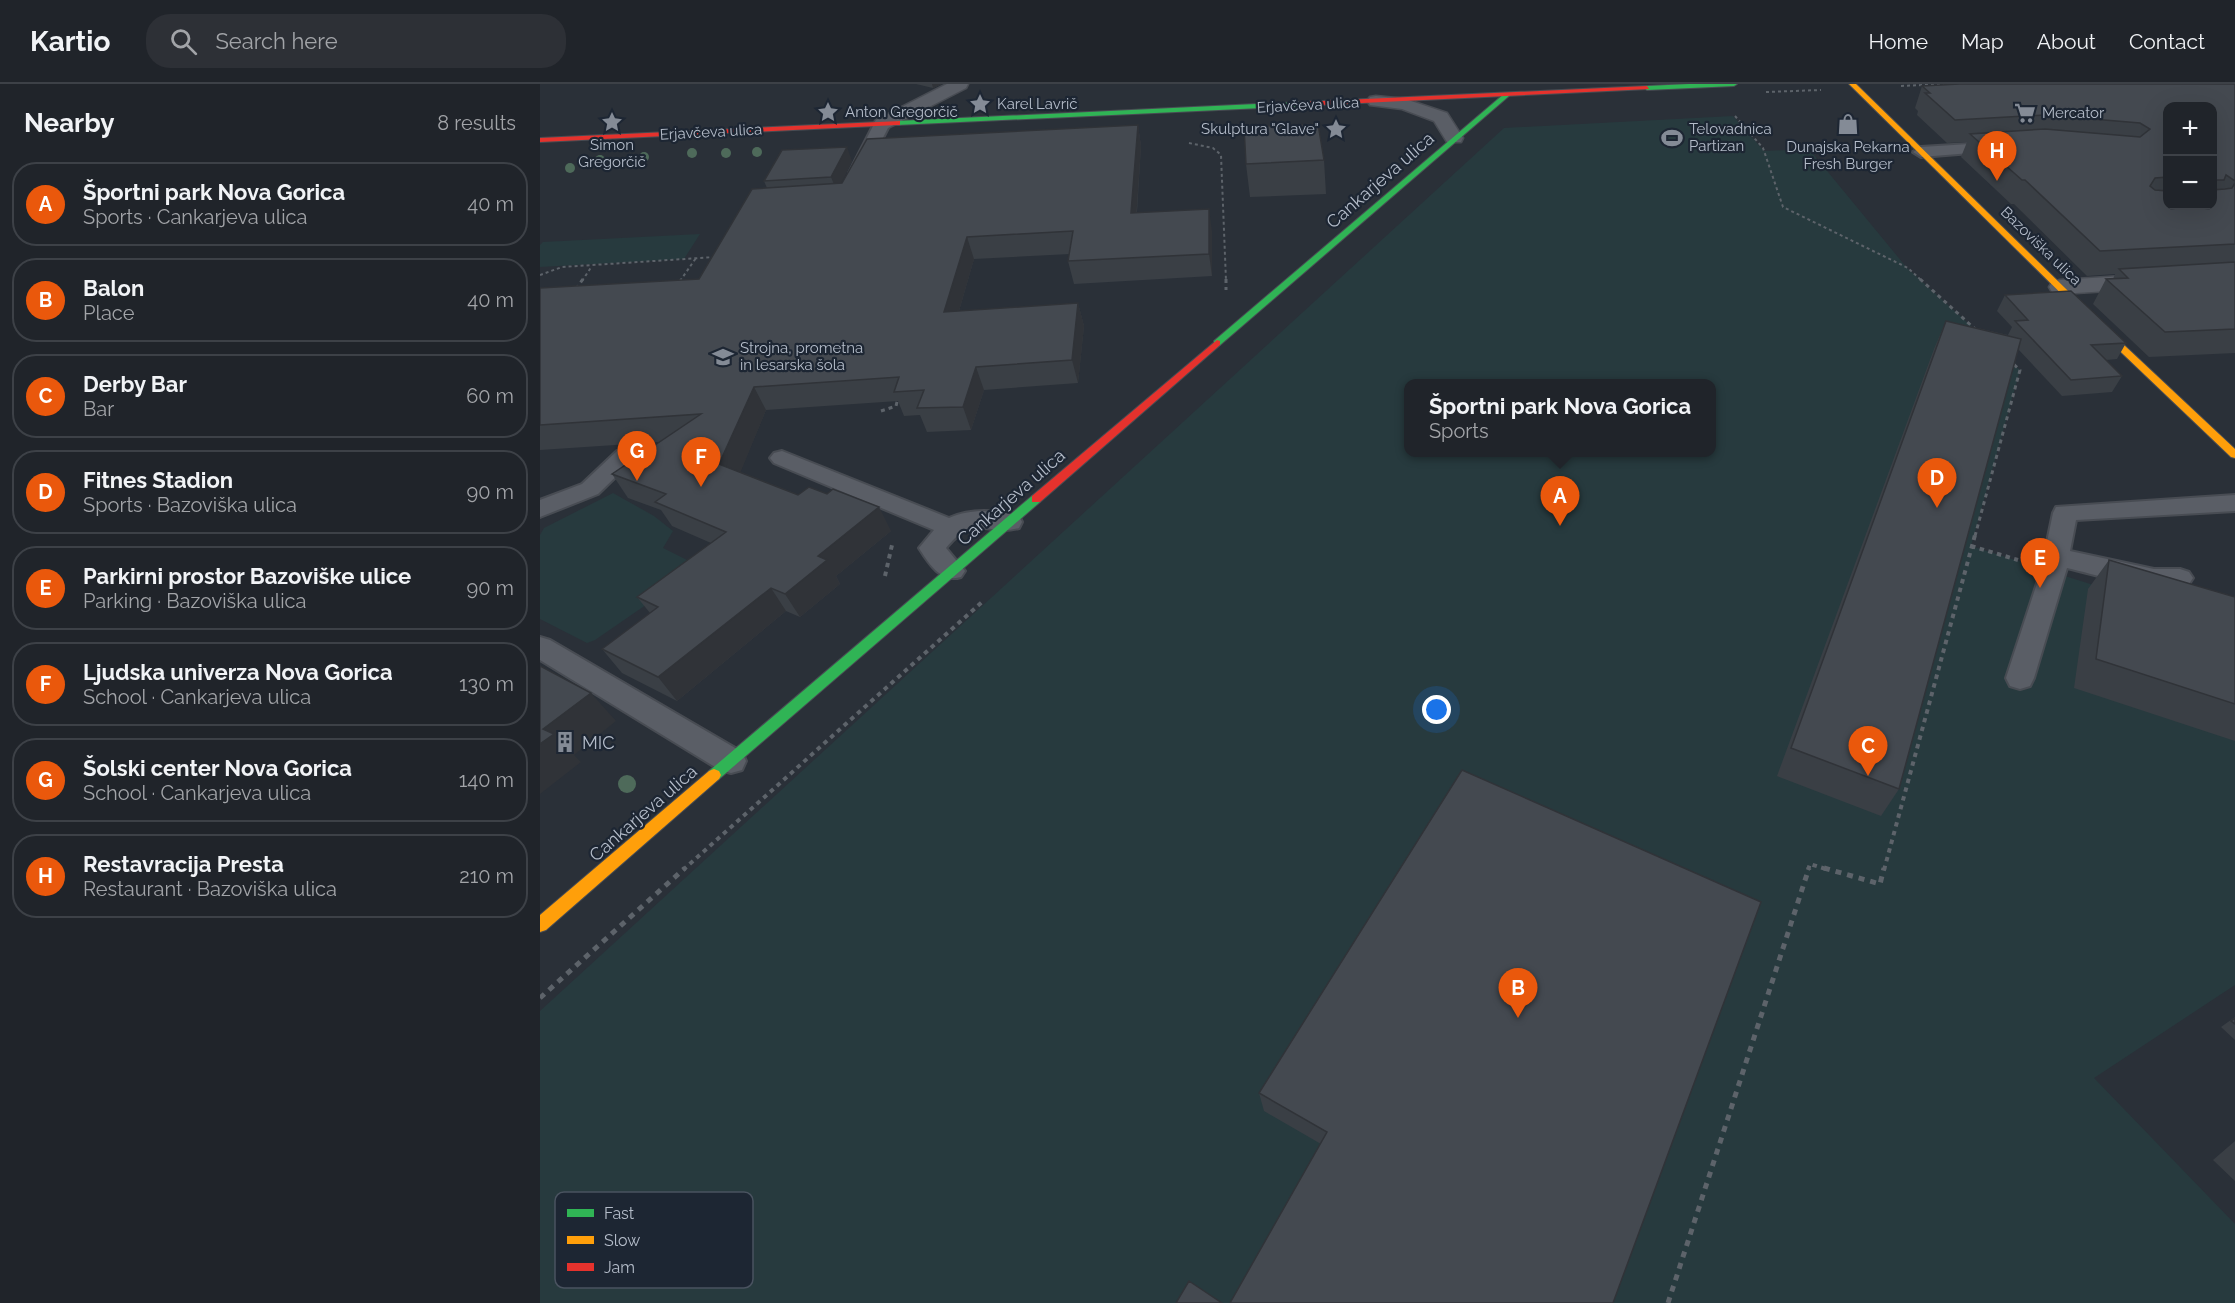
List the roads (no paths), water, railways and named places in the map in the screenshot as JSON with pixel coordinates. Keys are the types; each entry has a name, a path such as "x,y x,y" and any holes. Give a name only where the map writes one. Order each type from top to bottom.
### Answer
{"street":[{"name":"Erjavčeva ulica","path":"882,124 960,84"},
{"name":"Erjavčeva ulica","path":"540,140 1376,101 1423,92 1506,95 1734,84"},
{"name":"Bazoviška ulica","path":"1852,84 2235,454"},
{"name":"Cankarjeva ulica","path":"540,925 1454,138 1482,118 1506,95"},
{"path":"1376,101 1405,104 1441,117 1454,138"},
{"path":"2060,287 2235,276"}],"lane":[{"path":"848,190 882,124"},
{"path":"1921,152 2023,146"},
{"path":"540,509 590,489 625,456"},
{"path":"782,458 949,527"},
{"path":"2020,678 2057,557 2065,513 2235,503"},
{"path":"952,571 932,548 949,527 973,516 1010,522"},
{"path":"2057,557 2154,578 2180,578"},
{"path":"540,647 731,761"}],"place":[{"name":"Karel Lavrič","path":"980,104"},
{"name":"Anton Gregorčič","path":"828,112"},
{"name":"Mercator","path":"2025,113"},
{"name":"Simon Gregorčič","path":"612,122"},
{"name":"Dunajska Pekarna Fresh Burger","path":"1848,124"},
{"name":"Skulptura \"Glave\"","path":"1336,129"},
{"name":"Telovadnica Partizan","path":"1672,138"},
{"name":"Restavracija Presta","path":"1997,181"},
{"name":"Strojna, prometna in lesarska šola","path":"723,357"},
{"name":"Šolski center Nova Gorica","path":"637,481"},
{"name":"Ljudska univerza Nova Gorica","path":"701,487"},
{"name":"Fitnes Stadion","path":"1937,508"},
{"name":"Športni park Nova Gorica","path":"1560,526"},
{"name":"Parkirni prostor Bazoviške ulice","path":"2040,588"},
{"name":"MIC","path":"565,742"},
{"name":"Derby Bar","path":"1868,776"},
{"name":"Balon","path":"1518,1018"}]}
